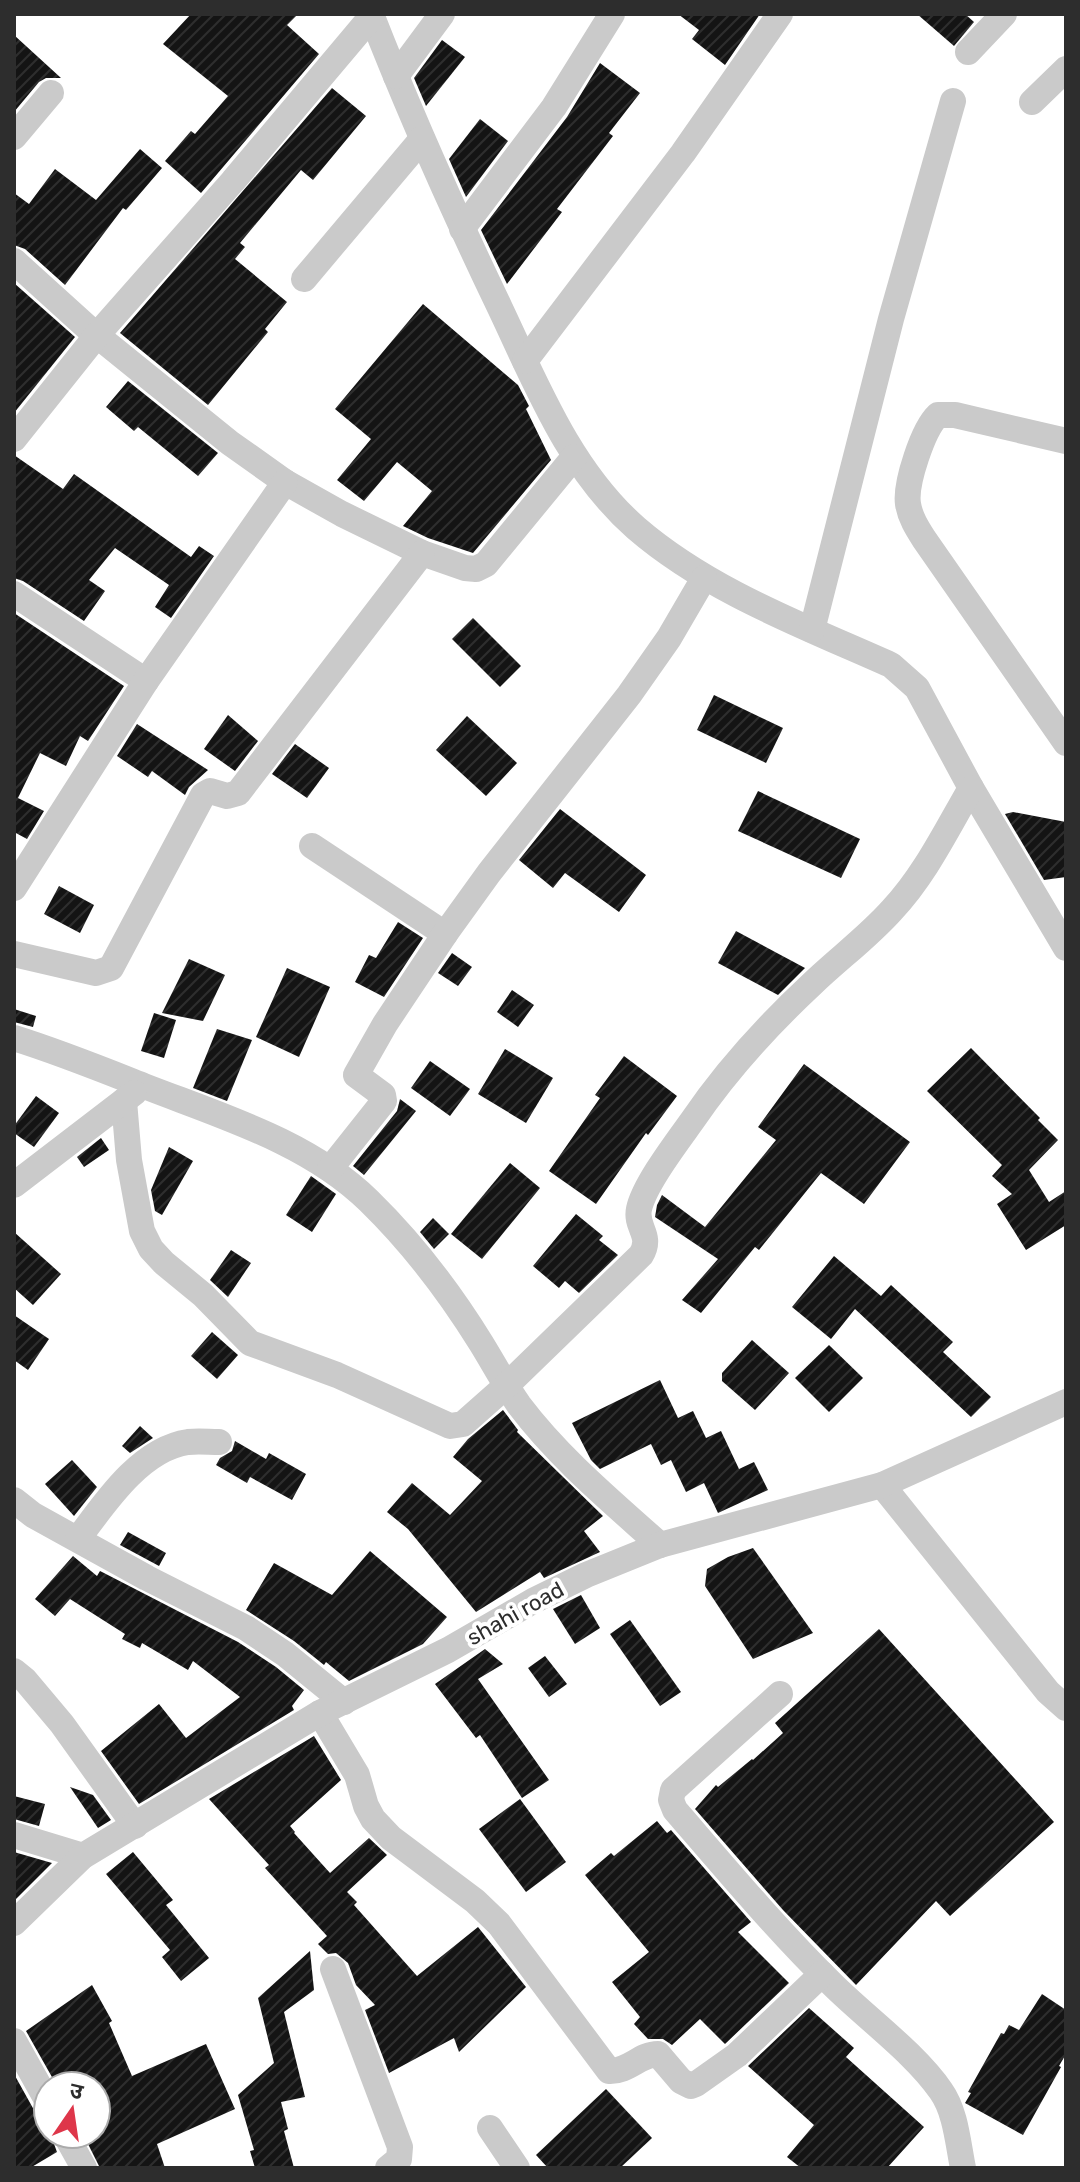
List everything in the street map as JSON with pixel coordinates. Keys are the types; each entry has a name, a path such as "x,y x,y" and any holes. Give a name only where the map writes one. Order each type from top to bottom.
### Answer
{"street":[{"path":"396,76 442,14"},
{"path":"462,229 554,107 612,14"},
{"path":"525,361 683,153 780,14"},
{"path":"968,52 1004,14"},
{"path":"14,439 97,335 233,181 372,15 462,229 574,457 635,527 704,578 891,665 907,677 917,688 971,788 1066,948"},
{"path":"1032,102 1066,69"},
{"path":"14,137 51,93"},
{"path":"812,630 891,319 953,101"},
{"path":"304,279 422,139"},
{"path":"18,273 230,443 285,482 422,553 465,568 481,567 574,457"},
{"path":"1066,441 955,415 938,415 925,432 907,501 911,516 924,539 1066,743"},
{"path":"14,888 146,681 285,482"},
{"path":"14,954 96,973 111,968 203,795 210,791 227,796 238,793 422,553"},
{"path":"330,1169 384,1101 383,1095 358,1078 358,1067 445,934 629,695 669,638 704,578"},
{"path":"14,594 146,681"},
{"path":"133,1093 129,1160 142,1231 151,1249 164,1263 203,1295 242,1337 268,1352 337,1375 450,1426 463,1424 641,1255 647,1239 639,1220 640,1206 693,1119 727,1074 767,1030 893,910 919,875 971,788"},
{"path":"312,846 445,934"},
{"path":"14,1038 54,1050 133,1093 266,1134 330,1169 368,1199 404,1239 481,1342 506,1386 568,1462 660,1545"},
{"path":"14,1185 133,1093"},
{"name":"shahi road","path":"14,1923 83,1856 332,1708 448,1650 533,1601 586,1575 660,1545 882,1485 1066,1402"},
{"path":"78,1539 117,1486 136,1468 186,1442 219,1442"},
{"path":"882,1485 1040,1682 1066,1708"},
{"path":"14,1500 33,1515 246,1628 285,1654 332,1708 373,1819 391,1838 475,1901 499,1924 609,2071 621,2070 652,2053 658,2054 681,2081 691,2086 696,2084 737,2055 822,1974"},
{"path":"14,1671 62,1724 135,1826"},
{"path":"780,1694 673,1790 671,1800 675,1810 780,1931 926,2073 943,2094 955,2128 963,2168"},
{"path":"14,1835 83,1856"},
{"path":"333,1969 400,2147 399,2159 388,2168"},
{"path":"14,2041 32,2073"},
{"path":"490,2128 517,2168"},
{"path":"74,2150 84,2168"}],"building":[{"path":"191,14 298,14 287,25 319,54 201,193 165,161 191,131 195,134 228,96 163,44"},
{"path":"678,14 760,14 725,65 692,39 699,30"},
{"path":"917,14 965,14 974,22 954,46"},
{"path":"14,35 61,78 46,78 39,82 14,112"},
{"path":"442,40 465,57 426,106 414,78"},
{"path":"600,63 640,93 609,133 613,136 557,209 562,212 507,284 481,230 567,117"},
{"path":"332,88 366,116 313,180 301,170 240,243 245,247 235,259 287,302 265,329 268,332 208,405 120,333"},
{"path":"480,119 508,141 466,197 449,159"},
{"path":"140,149 162,168 126,210 123,208 65,285 25,249 14,245 14,193 29,204 55,169 96,200"},
{"path":"14,283 75,337 14,413"},
{"path":"423,304 518,385 551,460 473,553 403,526 432,491 397,462 364,501 337,480 371,439 335,409"},
{"path":"128,381 218,453 198,476 138,427 134,431 106,407"},
{"path":"14,455 63,489 74,474 191,557 199,546 214,556 171,618 155,607 169,585 115,548 89,580 105,591 84,621 14,578"},
{"path":"14,613 124,686 88,741 80,736 66,766 40,753 18,798 44,811 27,839 14,832"},
{"path":"473,618 521,666 500,687 452,639"},
{"path":"714,695 783,728 766,763 697,730"},
{"path":"228,715 258,741 235,771 204,749"},
{"path":"467,716 517,763 486,796 436,750"},
{"path":"137,724 208,770 189,787 185,795 152,771 148,777 117,756"},
{"path":"295,744 329,768 307,798 272,774"},
{"path":"758,791 860,839 841,878 738,831"},
{"path":"560,809 646,875 619,912 565,873 553,888 519,860"},
{"path":"1013,812 1066,822 1066,877 1044,880 1005,814"},
{"path":"59,886 94,905 80,933 44,914"},
{"path":"398,922 423,938 384,997 355,982 369,955 376,958"},
{"path":"736,931 805,968 778,995 718,963"},
{"path":"452,953 472,967 458,986 438,973"},
{"path":"189,959 225,975 203,1021 162,1013"},
{"path":"287,968 330,987 299,1057 256,1037"},
{"path":"512,990 534,1005 518,1027 497,1012"},
{"path":"14,1009 36,1016 33,1027 14,1022"},
{"path":"154,1013 176,1020 164,1058 141,1051"},
{"path":"217,1029 252,1040 227,1101 193,1088"},
{"path":"971,1048 1058,1140 1029,1170 1049,1202 1066,1191 1066,1225 1026,1250 997,1204 1012,1194 992,1176 1002,1165 927,1091"},
{"path":"505,1049 553,1078 526,1123 478,1094"},
{"path":"624,1056 677,1096 648,1135 646,1133 596,1204 549,1171 600,1098 595,1095"},
{"path":"430,1061 470,1089 450,1116 411,1088"},
{"path":"804,1064 910,1142 864,1204 821,1173 759,1250 755,1247 701,1313 682,1300 718,1259 655,1217 657,1205 662,1195 705,1227 776,1140 758,1127"},
{"path":"36,1096 59,1113 34,1147 14,1133 14,1126"},
{"path":"400,1099 416,1111 364,1175 353,1166 397,1111"},
{"path":"101,1138 109,1150 84,1167 77,1157"},
{"path":"169,1147 193,1161 162,1215 155,1211 151,1190"},
{"path":"510,1163 540,1188 482,1259 451,1234"},
{"path":"311,1176 336,1194 312,1232 286,1215"},
{"path":"576,1214 603,1236 599,1240 618,1255 579,1293 565,1281 559,1288 533,1266"},
{"path":"433,1218 449,1234 434,1249 420,1232"},
{"path":"14,1232 61,1274 33,1305 14,1288"},
{"path":"231,1250 251,1263 228,1297 210,1280"},
{"path":"834,1256 881,1296 891,1285 953,1342 943,1352 991,1397 971,1417 855,1309 831,1339 792,1307"},
{"path":"14,1315 49,1339 28,1370 14,1360"},
{"path":"212,1332 238,1355 217,1379 191,1356"},
{"path":"752,1340 789,1373 755,1410 722,1381 722,1373"},
{"path":"829,1345 863,1378 829,1412 795,1378"},
{"path":"660,1380 678,1418 693,1411 706,1438 721,1431 739,1469 754,1462 768,1490 718,1513 704,1483 686,1492 671,1460 661,1465 651,1444 600,1469 591,1460 572,1423"},
{"path":"503,1410 517,1432 603,1516 584,1531 600,1552 544,1578 540,1572 476,1612 408,1529 387,1512 412,1483 450,1515 482,1481 453,1457 468,1439"},
{"path":"140,1426 153,1438 130,1453 122,1446"},
{"path":"235,1441 266,1459 269,1453 306,1474 292,1500 250,1477 247,1483 216,1465 220,1458 232,1451"},
{"path":"72,1460 97,1487 74,1516 45,1484"},
{"path":"128,1532 166,1553 159,1566 120,1545"},
{"path":"753,1548 813,1633 753,1659 705,1586 707,1569"},
{"path":"370,1551 447,1617 423,1644 349,1681 326,1662 324,1665 246,1610 274,1563 332,1595"},
{"path":"73,1556 97,1576 100,1571 104,1573 238,1642 276,1667 304,1690 292,1706 294,1710 139,1804 101,1751 159,1704 186,1738 240,1697 193,1661 188,1670 142,1643 140,1648 122,1639 125,1634 70,1599 55,1616 35,1599"},
{"path":"581,1595 600,1628 575,1644 553,1609"},
{"path":"630,1620 681,1692 660,1706 610,1634"},
{"path":"879,1629 1054,1822 950,1916 936,1901 856,1985 783,1910 695,1809 716,1785 718,1787 753,1760 783,1733 775,1723"},
{"path":"485,1649 503,1664 478,1679 549,1780 522,1798 480,1735 476,1738 435,1684"},
{"path":"545,1656 567,1684 549,1697 528,1668"},
{"path":"314,1736 341,1780 290,1826 330,1873 369,1838 387,1855 347,1892 357,1902 354,1905 417,1976 478,1927 526,1987 459,2052 454,2038 389,2073 365,2010 375,2005 356,1985 348,1963 336,1953 328,1954 318,1944 327,1936 265,1868 269,1865 209,1799"},
{"path":"70,1787 93,1795 111,1820 98,1828"},
{"path":"14,1796 45,1804 39,1826 14,1819"},
{"path":"520,1799 566,1862 526,1892 479,1829"},
{"path":"657,1821 667,1833 671,1830 751,1922 738,1932 789,1983 725,2044 700,2019 672,2045 663,2039 648,2039 634,2024 640,2017 612,1982 649,1952 585,1875"},
{"path":"14,1852 52,1863 14,1901"},
{"path":"133,1852 173,1900 166,1905 209,1958 181,1981 162,1957 170,1950 106,1874"},
{"path":"310,1951 314,1990 284,2012 305,2097 281,2102 288,2129 284,2131 294,2168 255,2168 250,2151 254,2150 238,2095 274,2063 258,1998"},
{"path":"92,1985 112,2021 109,2023 132,2076 206,2044 235,2109 157,2144 165,2168 100,2168 91,2150 112,2150 112,2070 48,2070 26,2031"},
{"path":"1042,1994 1066,2010 1066,2054 1023,2135 965,2103 1001,2033 1004,2034 1009,2025 1019,2030"},
{"path":"809,2008 854,2048 846,2057 924,2127 887,2168 801,2168 787,2157 814,2125 748,2066"},
{"path":"14,2074 32,2106 32,2150 57,2152 30,2168 14,2168"},
{"path":"606,2089 652,2138 620,2168 548,2168 536,2155"}]}
